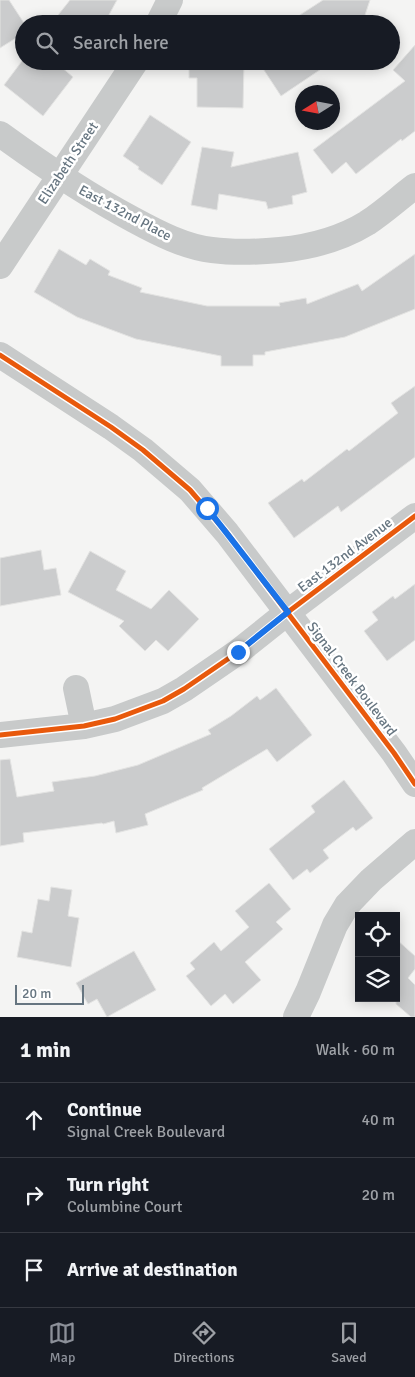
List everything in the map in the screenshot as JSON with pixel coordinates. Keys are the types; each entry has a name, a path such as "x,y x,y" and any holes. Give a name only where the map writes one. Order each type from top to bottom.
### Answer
{"street":[{"path":"162,15 170,0"},
{"name":"Elizabeth Street","path":"0,266 130,70"},
{"name":"East 132nd Place","path":"0,134 59,176 106,206 158,233 196,247 212,250 252,253 302,248 339,236 366,223 415,186"},
{"name":"Signal Creek Boulevard","path":"0,355 111,427 143,450 190,490 228,533 394,753 415,784"},
{"name":"East 132nd Avenue","path":"0,735 84,726 115,719 163,702 184,690 238,652 415,516"},
{"path":"76,688 84,726"},
{"path":"296,1017 335,925 347,905 371,880 415,842"}],"building":[{"path":"0,0 9,0 19,15 15,15 15,39 0,48"},
{"path":"70,0 117,0 109,15 58,15"},
{"path":"323,0 370,0 365,15 300,15"},
{"path":"415,45 415,131 402,141 401,139 356,174 346,162 332,174 313,150 405,81 393,70 400,70 400,62"},
{"path":"15,70 65,70 73,77 43,116 4,85"},
{"path":"189,70 244,70 243,108 197,107 197,78 189,78"},
{"path":"264,70 320,70 281,96"},
{"path":"150,115 191,142 162,185 123,156"},
{"path":"202,147 234,152 231,167 298,152 307,192 292,196 293,204 268,209 266,202 219,194 217,210 191,205"},
{"path":"59,249 86,265 90,259 110,271 108,275 142,288 140,292 207,306 280,306 279,303 306,298 307,304 358,284 362,291 415,254 415,309 345,337 265,352 265,355 253,355 253,366 221,366 221,356 136,339 77,317 34,292"},
{"path":"415,386 415,457 341,512 338,506 294,538 268,503 302,479 304,482 347,449 349,451 398,413 391,403"},
{"path":"41,550 44,570 56,568 61,595 0,606 0,558"},
{"path":"90,551 126,571 116,590 151,609 169,590 199,619 168,651 156,640 145,651 119,626 124,621 68,592"},
{"path":"415,584 415,640 387,661 364,631 378,620 372,612 393,596 395,599"},
{"path":"276,688 312,735 277,762 267,749 202,788 203,790 145,814 148,825 116,833 114,821 103,824 23,833 24,842 0,846 0,760 10,759 17,797 54,791 52,782 95,776 138,765 211,734 208,730 231,716 257,696 260,700"},
{"path":"344,780 373,818 356,831 353,827 323,850 329,858 310,873 307,869 293,880 269,849 315,812 311,806"},
{"path":"269,883 291,909 276,922 283,929 245,962 261,980 233,1004 225,994 211,1006 186,976 195,969 190,963 214,942 221,951 249,927 235,911"},
{"path":"51,887 72,890 68,916 79,918 71,967 17,957 22,931 32,933 38,899 49,901"},
{"path":"400,943 415,956 415,969 408,978 415,985 415,1017 411,1017 396,1002 400,1002"},
{"path":"134,951 156,990 107,1017 97,999 88,1004 76,983"}],"cycle path":[{"path":"0,355 111,427 143,450 190,490 227,533 394,753 415,784"},
{"path":"0,735 84,726 115,719 163,701 238,652 415,516"}],"route":[{"path":"207,508 288,612 238,652"}]}
